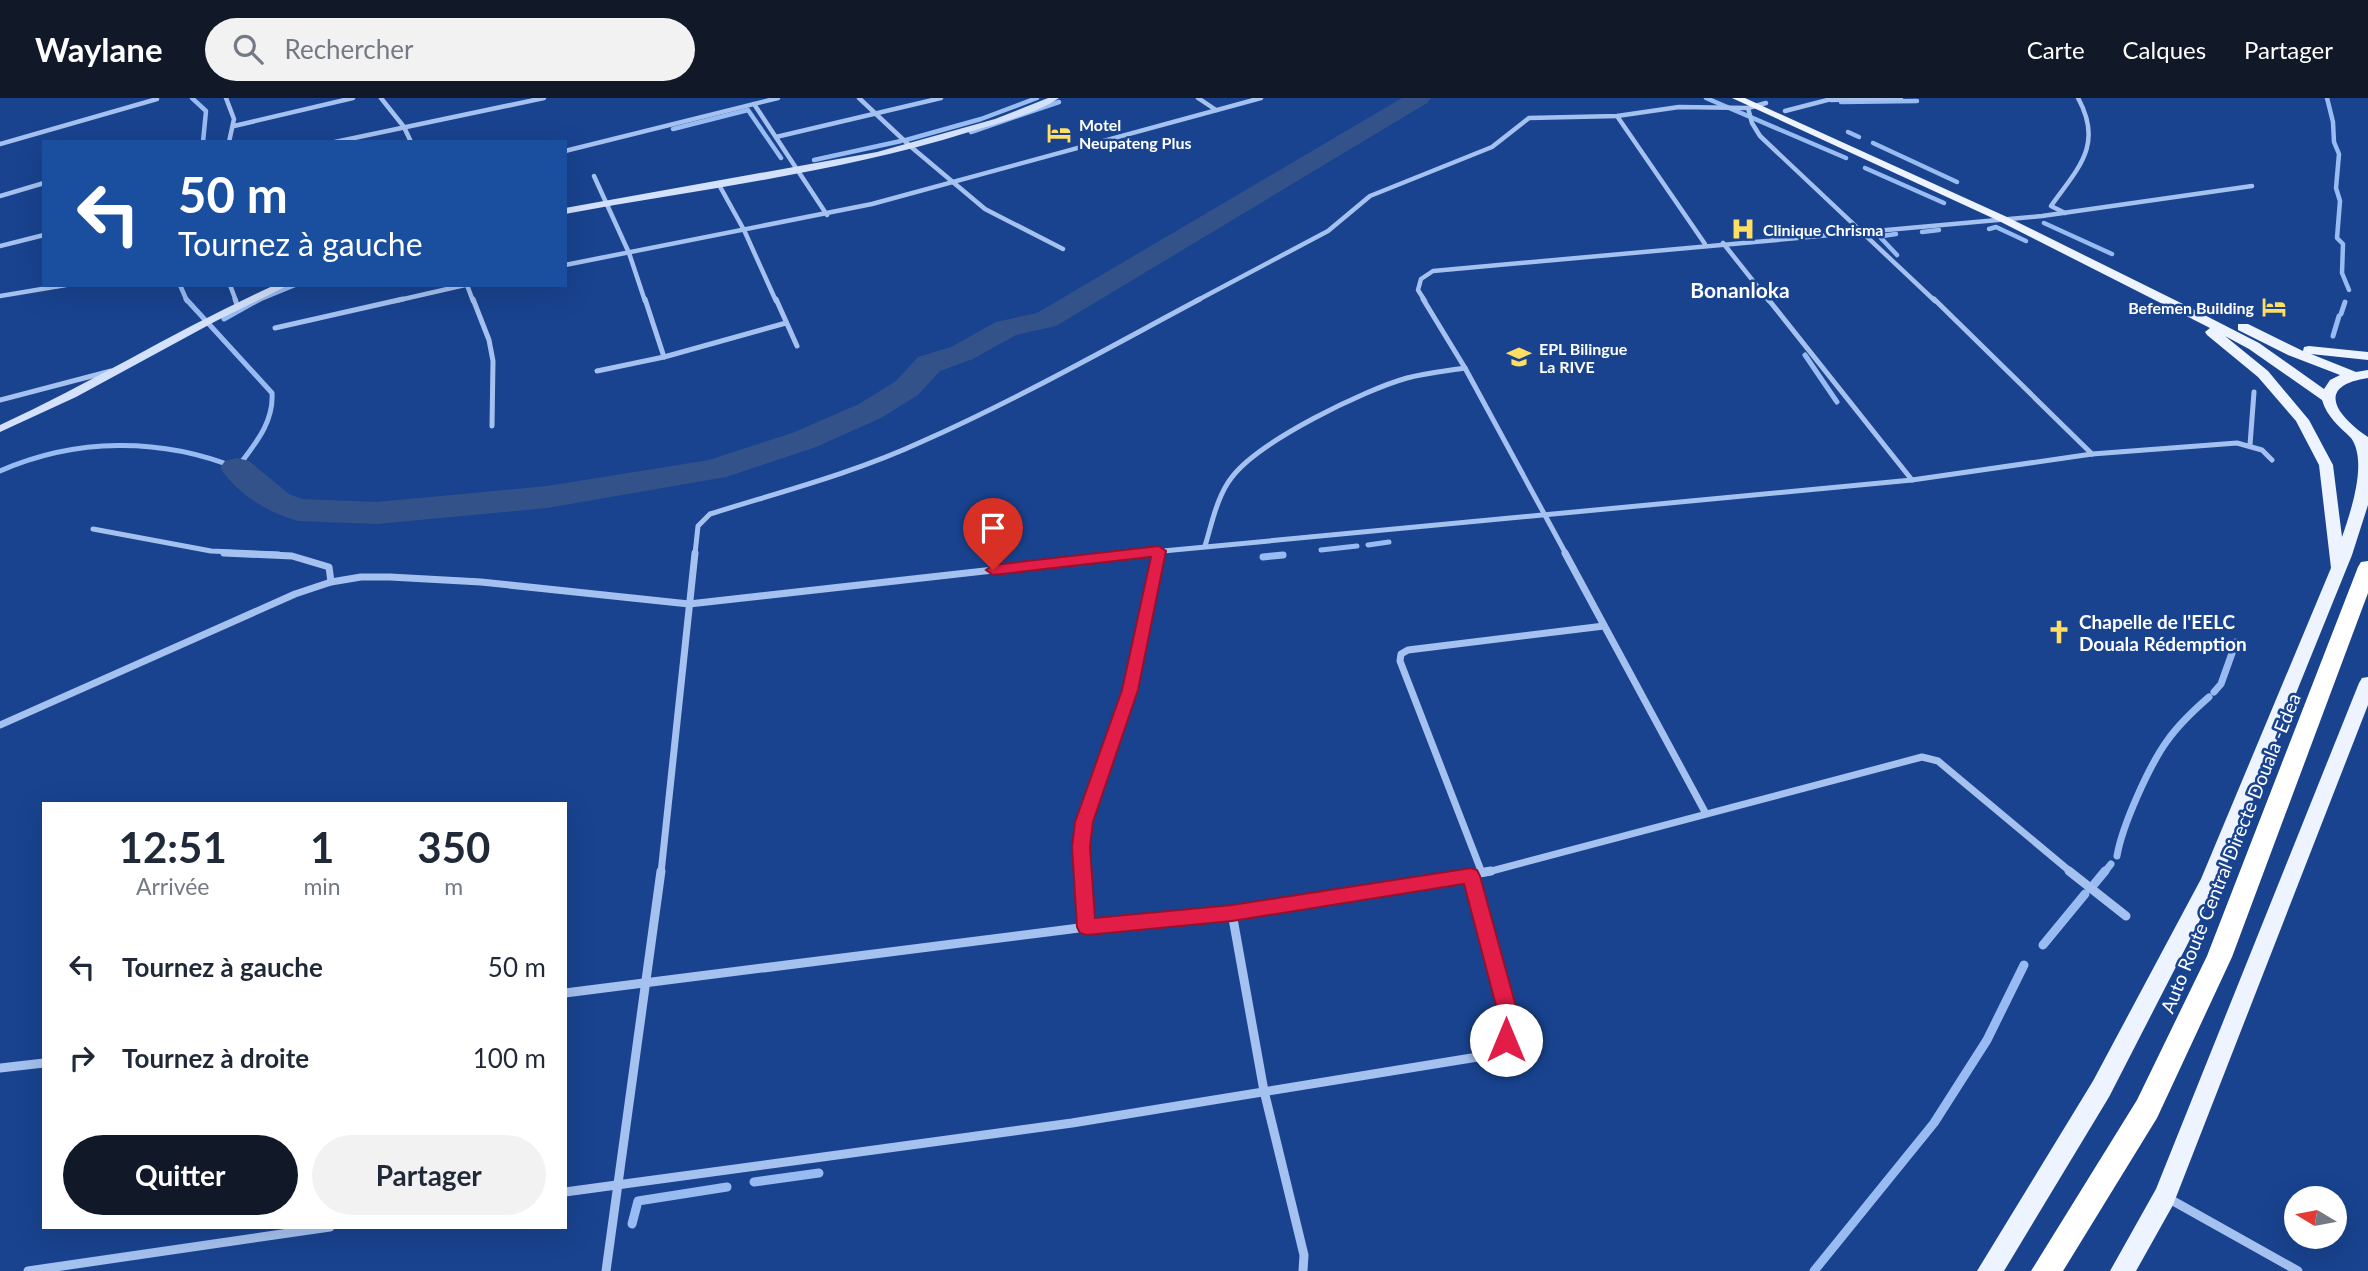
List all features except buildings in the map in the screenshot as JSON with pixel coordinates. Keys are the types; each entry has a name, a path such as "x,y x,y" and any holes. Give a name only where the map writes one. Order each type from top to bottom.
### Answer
{"highway":[{"name":"Auto Route Central Directe Douala -Edea","path":"2046,1271 2147,1109 2180,1043 2224,945 2368,567"}],"main road":[{"path":"567,211 910,146 966,132 1055,98"},
{"path":"1737,98 1785,111 2022,218 2279,345 2362,374"},
{"path":"1756,104 2003,219 2254,345 2326,397 2335,417 2365,441 2368,482 2338,569 2210,881 2101,1089 1989,1271"},
{"path":"0,429 237,305 280,287"},
{"path":"2181,308 2263,374 2302,420 2326,465 2338,569"},
{"path":"2279,345 2338,355 2368,356"},
{"path":"2326,397 2333,384 2362,374"},
{"path":"2122,1271 2165,1197 2368,683"}],"street":[{"path":"226,98 234,111 234,126 230,140"},
{"path":"234,126 353,98"},
{"path":"381,98 404,127 410,140"},
{"path":"344,140 544,98"},
{"path":"567,151 778,98"},
{"path":"859,98 910,146 994,215 1063,249"},
{"path":"776,137 941,98"},
{"path":"1198,98 1216,110"},
{"path":"567,265 827,215 1261,98"},
{"path":"1785,111 1833,99 1901,98"},
{"path":"2067,214 2051,206 2087,153 2092,139 2092,123 2078,98"},
{"path":"0,144 157,99"},
{"path":"754,104 827,215"},
{"path":"606,1271 647,982 676,742 698,526 710,514 857,467 920,443 1328,231 1370,196 1483,151 1529,118 1617,116 1679,107 1756,104 1752,123 1760,136 1866,233 2092,454"},
{"path":"1617,116 1705,244"},
{"path":"594,176 629,253 664,357"},
{"path":"718,183 744,230 797,346"},
{"path":"0,196 42,184"},
{"path":"1705,812 1465,368 1418,290 1421,279 1433,271 1705,244 1866,233 2067,214 2186,193 2252,186"},
{"path":"0,246 42,236"},
{"path":"1723,243 1912,480"},
{"path":"0,296 54,287"},
{"path":"231,287 237,305"},
{"path":"275,328 457,287"},
{"path":"467,287 489,340 493,361 492,426"},
{"path":"597,371 664,357 786,323"},
{"path":"0,400 119,368"},
{"path":"1205,546 1223,492 1233,474 1253,458 1320,417 1397,381 1465,368"},
{"path":"2250,445 2254,392"},
{"path":"0,725 295,594 331,582 361,577 481,582 688,604 1205,546 1912,480 2092,454 2237,443 2262,450 2272,460"},
{"path":"93,529 203,550 287,553 312,558 330,567 331,582"},
{"path":"1087,927 1081,847 1084,822 1130,690 1159,551"},
{"path":"1482,873 1400,661 1401,654 1408,650 1604,626"},
{"path":"567,993 1087,927 1232,913 1471,876 1705,812 1922,757 1930,758 2126,916"},
{"path":"567,1192 1072,1123 1490,1055 1506,1040 1510,1021 1471,876"},
{"path":"1232,913 1264,1091 1304,1255 1303,1271"},
{"path":"0,1068 42,1063"},
{"path":"2165,1197 2298,1271"},
{"path":"28,1271 316,1229"}],"waterway":[{"path":"192,98 206,111 203,140"},
{"path":"906,140 981,119 1037,98"},
{"path":"237,468 277,502 298,510 377,513 547,497 714,470 804,440 870,411 907,388 929,364 962,353 1007,328 1046,320 1419,98"},
{"path":"1706,98 1846,158"},
{"path":"2327,98 2333,122 2334,142 2339,154 2336,188 2340,201 2337,238 2343,244 2342,273 2349,290"},
{"path":"1841,102 1917,101"},
{"path":"971,132 1059,102"},
{"path":"673,129 748,110 781,158"},
{"path":"1848,132 1859,137"},
{"path":"814,160 901,141"},
{"path":"1873,143 1957,182"},
{"path":"1865,168 1944,203"},
{"path":"2044,223 2112,254"},
{"path":"1989,229 1996,227 2026,241"},
{"path":"1922,232 1939,230"},
{"path":"1882,236 1896,234"},
{"path":"1880,237 1897,255"},
{"path":"181,287 186,299"},
{"path":"258,300 290,287"},
{"path":"0,471 58,452 118,446 178,451 237,468 266,424 272,393 186,299"},
{"path":"224,319 258,300"},
{"path":"2341,314 2345,302"},
{"path":"2333,336 2339,316"},
{"path":"1805,355 1837,402"},
{"path":"1368,545 1389,542"},
{"path":"1321,550 1357,546"},
{"path":"1263,557 1283,555"},
{"path":"2214,692 2221,684 2236,642"},
{"path":"2117,856 2130,813 2160,752 2182,723 2209,697"},
{"path":"2104,873 2111,864"},
{"path":"2091,888 2105,871"},
{"path":"2043,945 2085,894"},
{"path":"1814,1271 1934,1123 1987,1040 2024,965"},
{"path":"754,1182 819,1173"},
{"path":"632,1224 638,1201 727,1187"}],"place":[{"name":"Motel Neupateng Plus","path":"1059,133"},
{"name":"Clinique Chrisma","path":"1743,229"},
{"name":"Befemen Building","path":"2274,307"},
{"name":"EPL Bilingue La RIVE","path":"1519,357"},
{"name":"Chapelle de l'EELC Douala Rédemption","path":"2059,632"}],"district":[{"name":"Bonanloka","path":"1740,289"}],"route":[{"path":"993,570 1159,551 1130,690 1084,822 1081,847 1087,927 1232,913 1471,876 1510,1021 1506,1040"}]}
